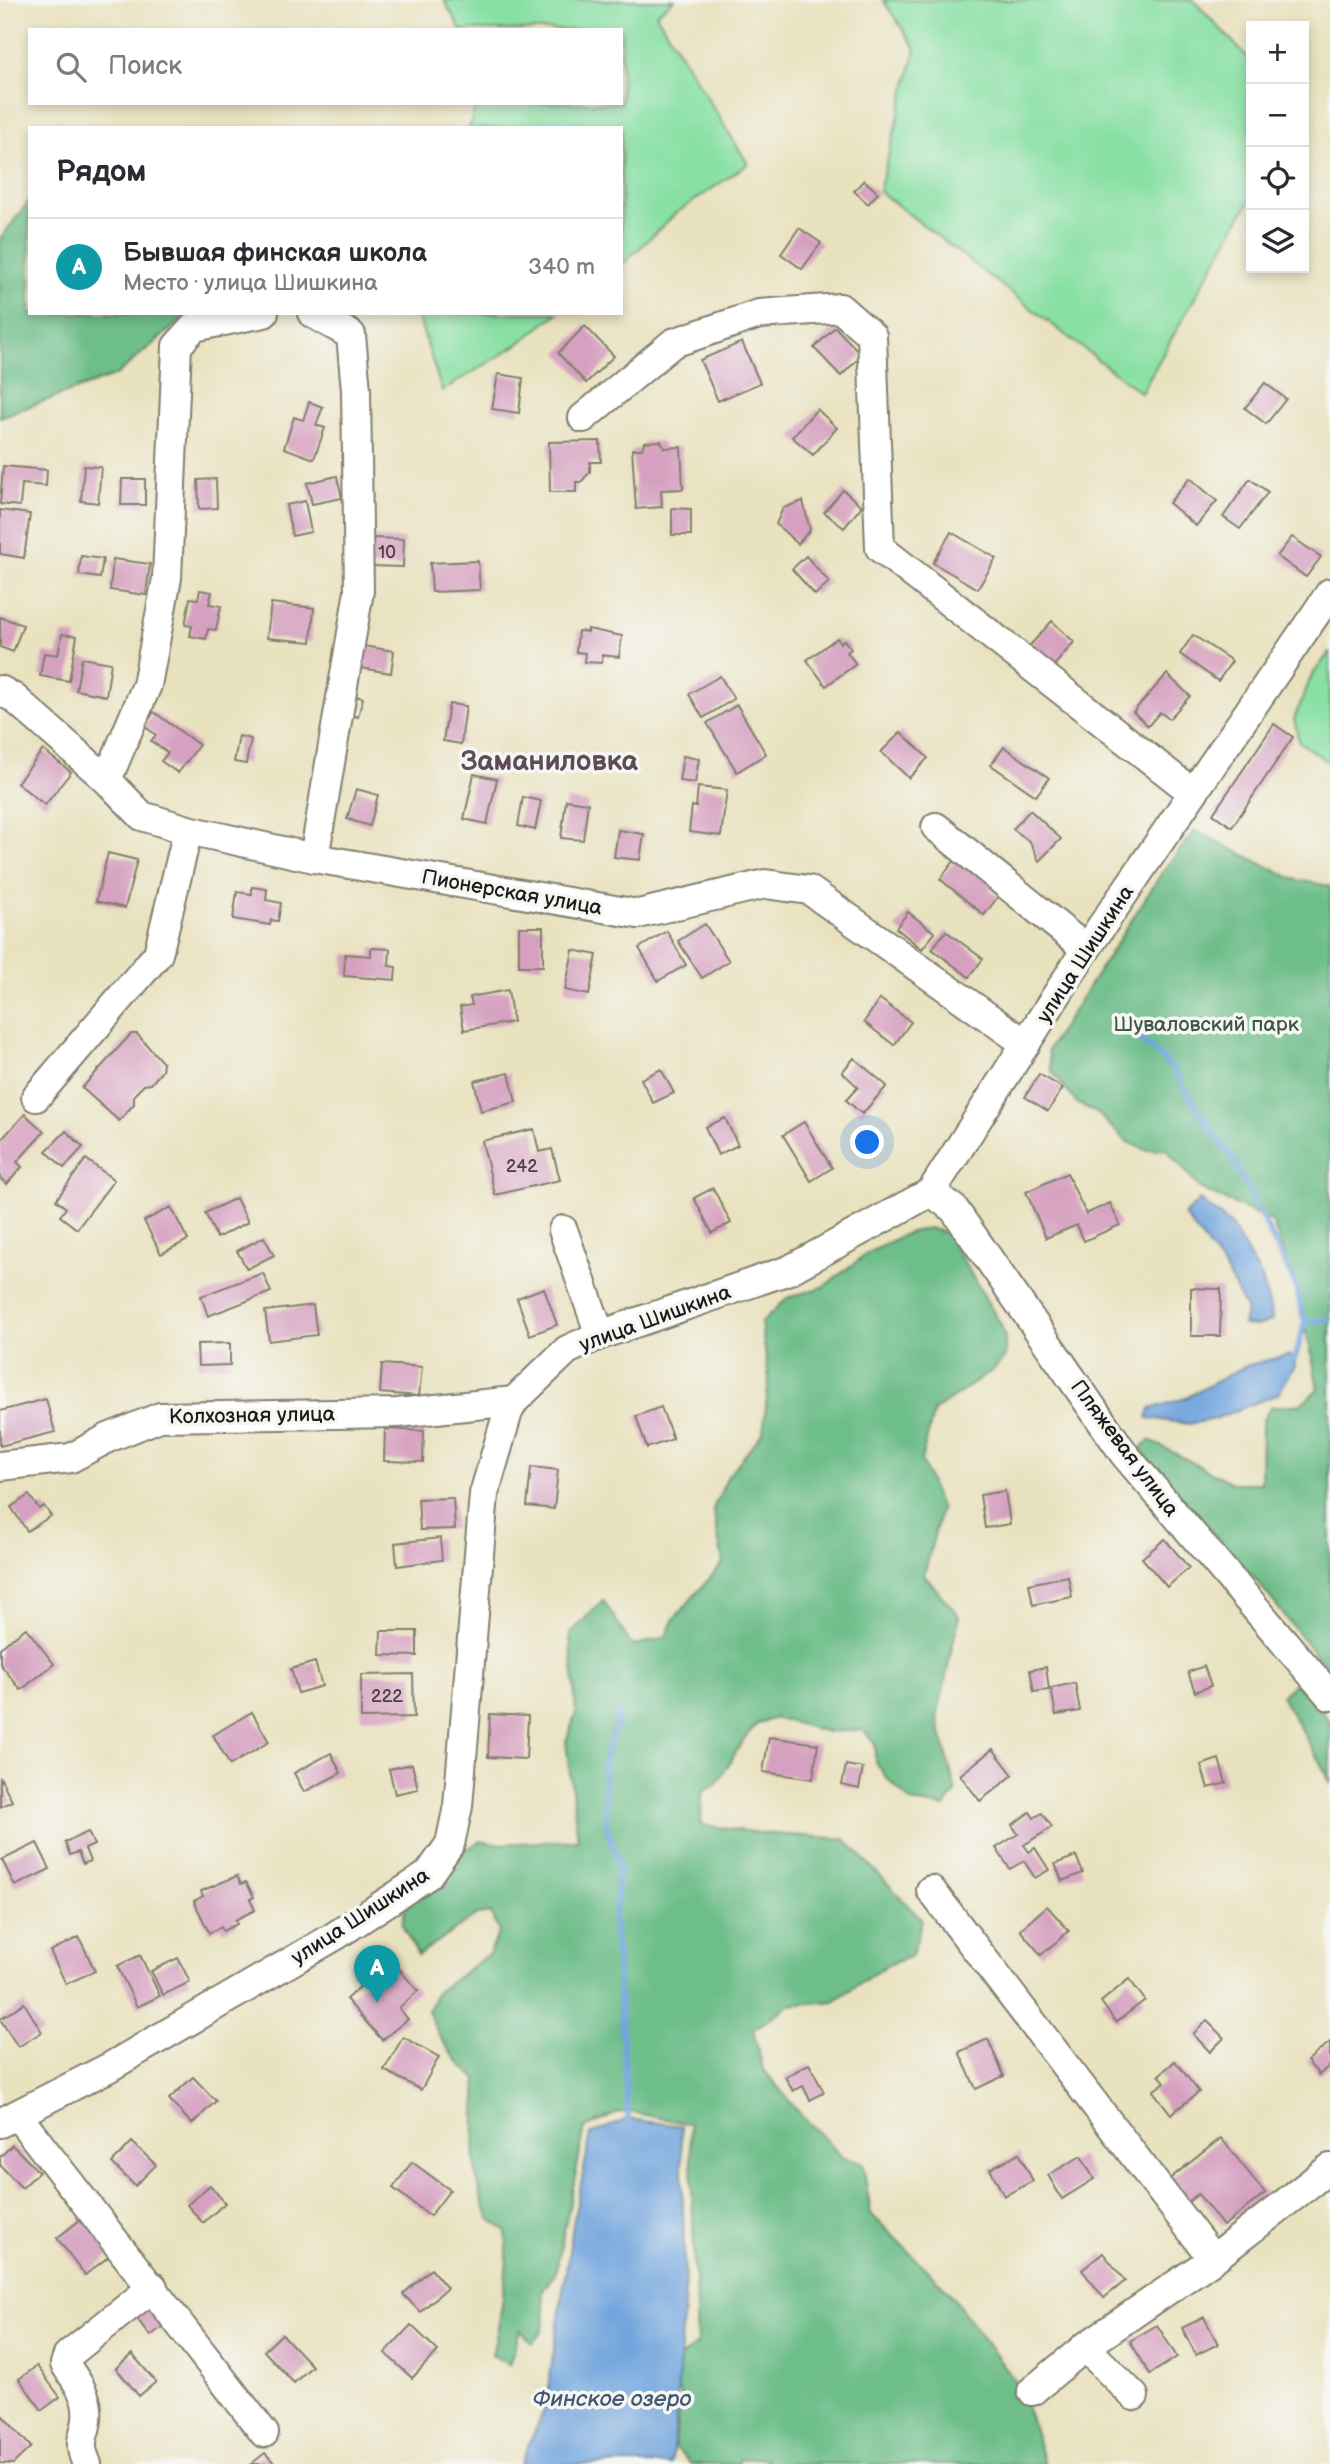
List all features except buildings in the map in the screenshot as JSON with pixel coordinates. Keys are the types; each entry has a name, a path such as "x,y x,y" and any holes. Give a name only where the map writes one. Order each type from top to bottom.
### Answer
{"street":[{"path":"583,418 673,343 759,314 840,308 872,336 880,548 1192,792"},
{"path":"107,780 146,685 167,578 177,346 194,327 254,315"},
{"path":"314,858 359,591 356,390 351,335 316,315"},
{"name":"улица Шишкина","path":"8,2119 108,2068 335,1936 428,1875 450,1844 458,1806 484,1494 508,1412 514,1401 567,1350 600,1335 789,1270 931,1192 1086,949 1330,593"},
{"name":"Пионерская улица","path":"0,690 15,698 107,780 142,816 188,830 314,858 638,914 765,884 809,890 1026,1044"},
{"path":"936,827 1086,949"},
{"path":"36,1097 158,954 188,830"},
{"name":"Пляжевая улица","path":"931,1192 954,1209 1125,1455 1330,1696"},
{"path":"563,1230 600,1335"},
{"name":"Колхозная улица","path":"0,1466 71,1458 108,1438 160,1417 397,1413 514,1401"},
{"path":"932,1890 1213,2259"},
{"path":"8,2119 153,2287 264,2433"},
{"path":"1032,2391 1085,2347 1213,2259 1330,2168"},
{"path":"87,2464 80,2441 88,2412 85,2397 65,2364 68,2355 153,2287"},
{"path":"1085,2347 1134,2396"}],"green space":[{"path":"444,0 674,0 656,14 748,164 675,214 623,264 623,126 470,126 476,105 623,105 623,28 460,28"},
{"path":"883,0 1193,0 1246,56 1246,207 1141,393 879,191 916,49"},
{"path":"28,203 28,315 183,315 179,322 116,375 0,417 0,239"},
{"path":"418,315 555,315 517,345 442,391"},
{"path":"1330,652 1330,763 1299,742 1294,719 1312,675"},
{"name":"Шуваловский парк","path":"1195,831 1293,879 1330,886 1330,1673 1256,1580 1153,1468 1141,1448 1149,1440 1232,1483 1261,1483 1262,1422 1271,1407 1301,1404 1318,1389 1300,1304 1272,1221 1201,1189 1166,1149 1146,1150 1127,1142 1097,1113 1078,1104 1051,1070 1048,1050 1163,871"},
{"path":"928,1228 947,1233 1001,1325 1005,1339 1005,1357 993,1370 934,1411 921,1460 941,1509 924,1575 959,1616 937,1717 956,1792 945,1807 911,1802 886,1777 875,1760 875,1743 863,1730 828,1732 776,1718 758,1723 746,1736 717,1783 702,1792 701,1825 761,1833 845,1839 922,1920 912,1956 885,1966 834,2001 789,2005 753,2030 763,2069 795,2108 842,2157 863,2164 871,2214 948,2291 1018,2385 1044,2464 769,2464 765,2458 740,2459 738,2464 691,2464 675,2448 678,2413 686,2404 674,2382 679,2359 697,2344 690,2124 620,2112 585,2128 556,2271 542,2292 544,2320 541,2332 532,2343 520,2330 509,2365 492,2355 505,2276 506,2231 489,2217 478,2185 474,2149 477,2079 461,2065 448,2048 428,2011 436,1993 490,1953 499,1931 491,1913 477,1915 418,1955 402,1925 405,1904 456,1856 480,1841 500,1844 578,1840 566,1741 576,1713 570,1634 603,1600 632,1646 666,1637 673,1620 723,1563 713,1509 728,1476 763,1432 769,1379 761,1323 787,1298 823,1287 868,1253 907,1233"},
{"path":"1296,1683 1330,1721 1330,1785 1326,1773 1281,1695"}],"water":[{"path":"1200,1200 1231,1225 1262,1278 1273,1320 1258,1326 1243,1325 1246,1309 1224,1267 1184,1215"},
{"path":"1288,1355 1295,1358 1295,1366 1278,1394 1215,1419 1189,1424 1147,1418 1150,1409 1186,1398 1245,1366"},
{"name":"Финское озеро","path":"628,2119 681,2126 685,2292 672,2464 520,2464 545,2408 574,2218 591,2134"}],"waterway":[{"path":"1112,1015 1172,1067 1207,1124 1231,1156 1294,1281 1305,1322 1330,1319"},
{"path":"1295,1358 1305,1322"},
{"path":"620,1714 603,1764 607,1829 619,1864 614,1920 628,2119"}],"place":[{"name":"Бывшая финская школа","path":"377,2003"}],"district":[{"name":"Заманиловка","path":"549,760"}]}
